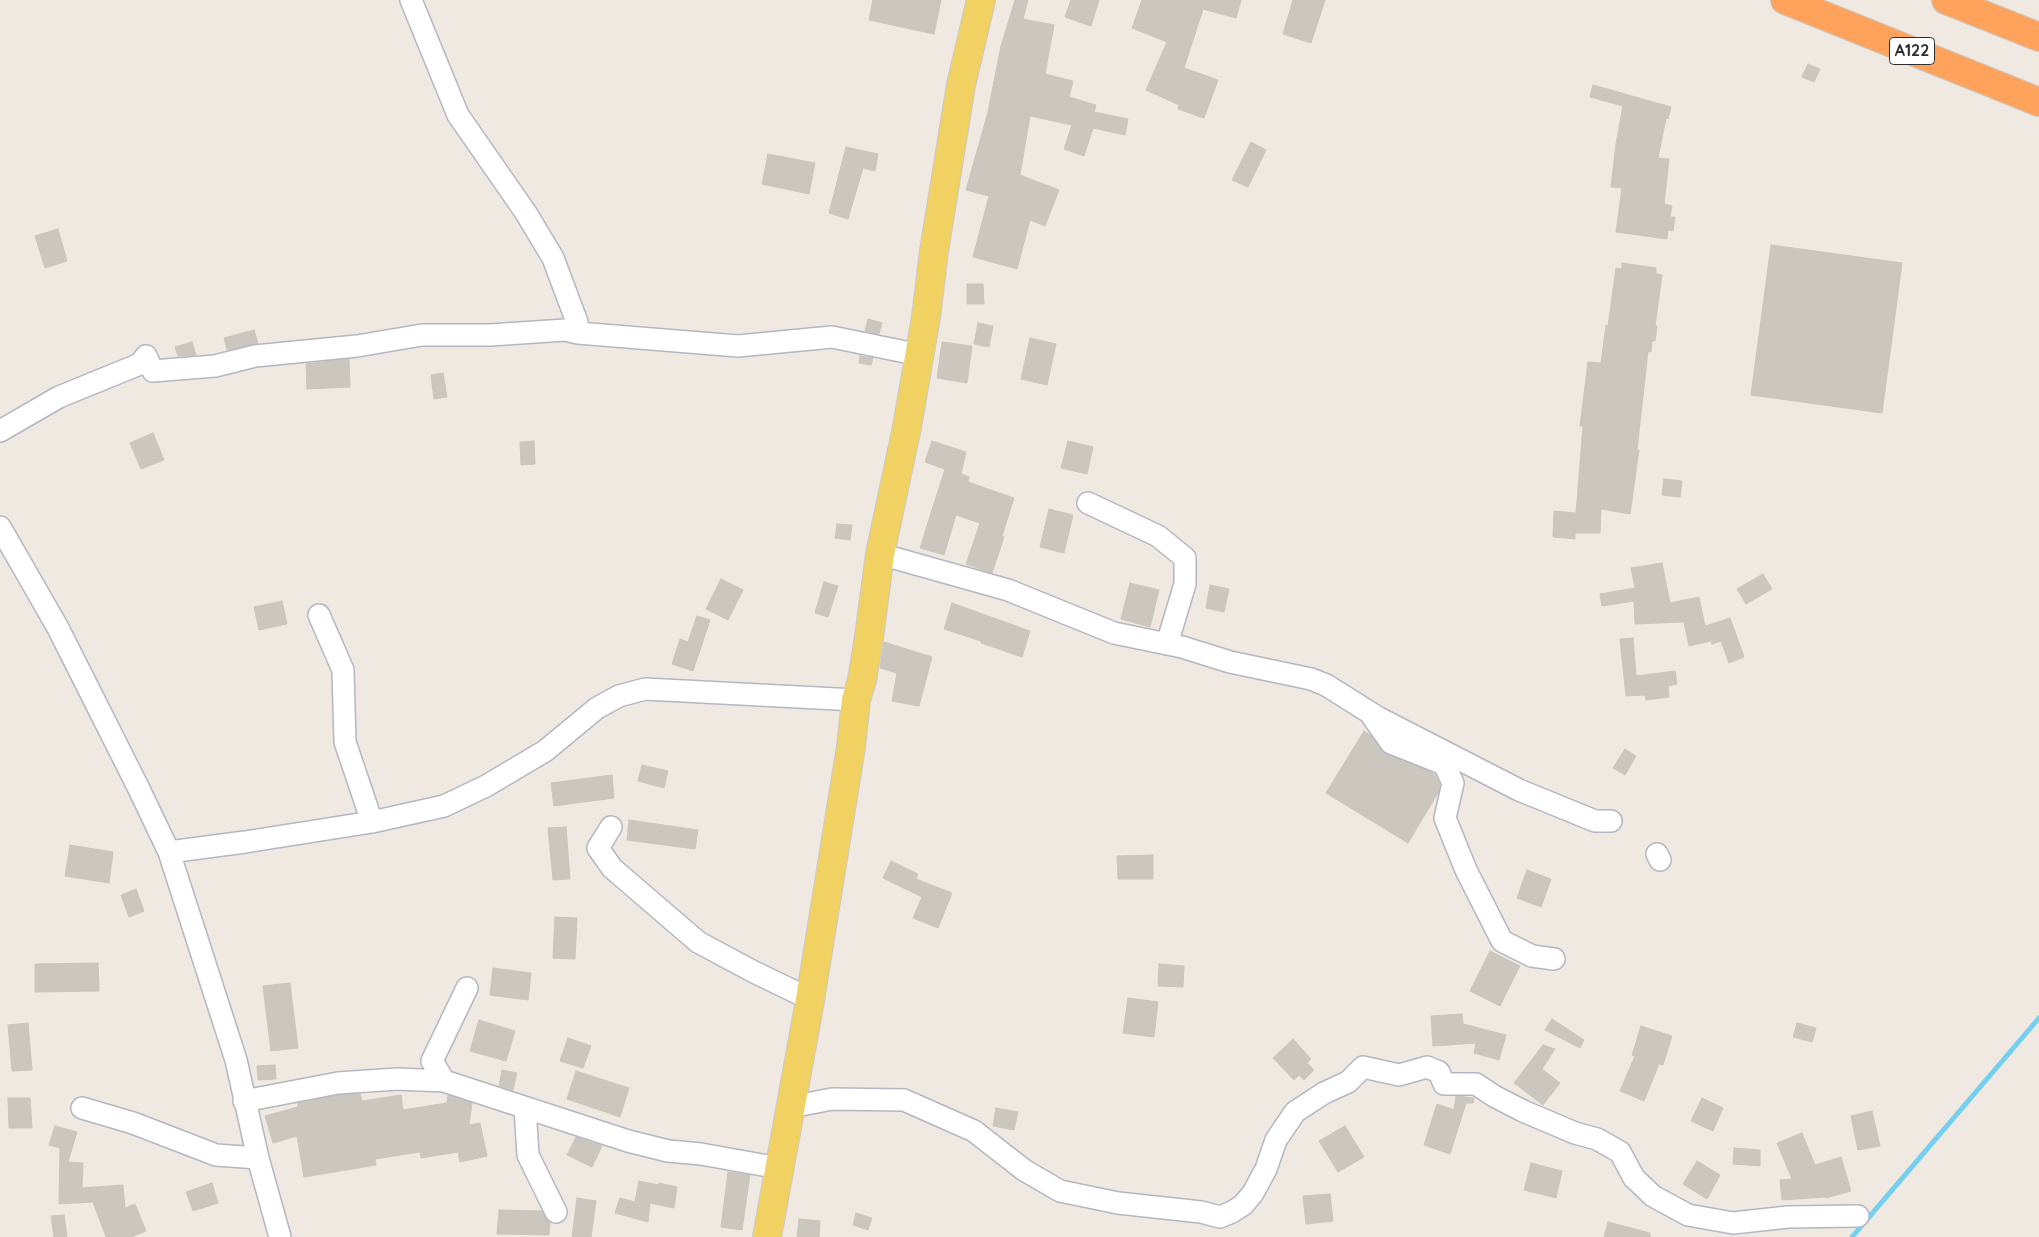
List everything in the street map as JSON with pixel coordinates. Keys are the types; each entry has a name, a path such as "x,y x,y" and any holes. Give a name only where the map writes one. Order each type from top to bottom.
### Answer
{"highway":[{"name":"A122","path":"1785,0 2039,102"},
{"path":"1946,0 2039,37"}],"main road":[{"path":"766,1237 810,998 851,747 856,700 862,680 869,637 880,554 920,354 934,251 961,85 981,0"}],"street":[{"path":"412,0 458,115 526,213 554,258 577,322 578,333"},
{"path":"0,431 59,397 140,364 146,356 153,371 215,366 254,356 357,346 422,335 564,330 578,333 738,346 832,337 920,354"},
{"path":"1088,502 1158,536 1186,558 1185,584 1167,644"},
{"path":"0,527 58,628 169,852 236,1060 258,1158 280,1237"},
{"path":"880,554 1008,590 1114,633 1167,644 1230,662 1311,679 1326,685 1369,712 1519,790 1596,822 1611,821"},
{"path":"319,615 343,670 345,742 372,822"},
{"path":"169,852 372,822 444,806 486,786 545,751 597,708 619,696 645,689 856,700"},
{"path":"1369,712 1391,743 1444,764 1453,783 1445,818 1466,870 1502,941 1532,956 1554,959"},
{"path":"611,827 598,848 612,868 698,942 754,972 810,998"},
{"path":"444,1081 432,1061 467,988"},
{"path":"791,1107 832,1099 904,1100 974,1131 1024,1170 1060,1191 1118,1203 1201,1212 1220,1217 1243,1205 1253,1193 1266,1169 1276,1140 1295,1112 1324,1093 1348,1082 1363,1067 1399,1075 1427,1068 1439,1072 1444,1084 1476,1084 1494,1096 1524,1111 1575,1133 1597,1139 1620,1152 1634,1178 1653,1196 1688,1215 1733,1223 1788,1217 1858,1216"},
{"path":"244,1100 338,1083 397,1079 444,1081 628,1141 668,1151 700,1154 779,1168"},
{"path":"82,1108 133,1123 216,1155 258,1158"},
{"path":"525,1108 528,1155 556,1212"}],"building":[{"path":"873,0 941,0 934,34 869,20"},
{"path":"1015,0 1028,0 1023,19 1054,25 1045,74 1073,81 1069,97 1096,105 1094,112 1128,119 1125,135 1093,128 1084,156 1064,149 1072,125 1030,116 1020,175 1059,190 1045,226 1030,220 1017,269 973,257 989,196 966,190 988,112 1001,46"},
{"path":"1071,0 1099,0 1091,26 1065,17"},
{"path":"1142,0 1241,0 1236,18 1203,9 1184,68 1218,80 1204,118 1178,109 1179,105 1146,90 1167,42 1132,28"},
{"path":"1293,0 1325,0 1311,43 1283,34"},
{"path":"1808,64 1820,69 1814,82 1802,77"},
{"path":"1593,85 1671,107 1668,119 1666,118 1658,158 1669,159 1664,204 1672,206 1670,217 1675,217 1673,231 1668,230 1667,239 1616,232 1622,188 1611,187 1623,106 1590,97"},
{"path":"1251,142 1266,150 1248,187 1232,180"},
{"path":"846,147 878,154 875,171 863,168 848,219 829,213"},
{"path":"768,154 815,163 809,194 762,184"},
{"path":"58,229 67,261 45,268 35,236"},
{"path":"1771,245 1902,263 1882,413 1751,395"},
{"path":"1622,263 1656,268 1656,274 1662,275 1655,326 1657,326 1655,341 1652,341 1651,352 1648,351 1637,450 1639,450 1630,514 1601,509 1600,533 1575,533 1575,539 1553,537 1554,511 1576,513 1583,426 1580,426 1588,362 1601,363 1616,268 1622,269"},
{"path":"967,284 983,284 984,304 967,304"},
{"path":"868,319 882,323 879,334 865,331"},
{"path":"978,323 993,326 989,347 974,344"},
{"path":"254,330 258,343 227,350 224,338"},
{"path":"1030,338 1056,344 1047,385 1021,379"},
{"path":"192,342 196,355 178,356 175,347"},
{"path":"942,342 972,346 967,383 937,378"},
{"path":"860,356 873,358 871,365 859,363"},
{"path":"349,359 350,387 307,389 306,364"},
{"path":"443,373 447,397 434,399 431,375"},
{"path":"153,433 164,460 141,469 130,443"},
{"path":"534,441 535,464 521,465 520,442"},
{"path":"932,441 966,452 961,474 969,477 968,482 1014,498 992,573 966,564 980,523 956,515 944,555 920,548 945,469 925,462"},
{"path":"1068,441 1093,447 1087,474 1061,468"},
{"path":"1664,479 1682,481 1680,497 1662,495"},
{"path":"1049,509 1073,515 1064,553 1040,547"},
{"path":"837,524 852,525 850,540 835,538"},
{"path":"1662,563 1670,603 1699,597 1705,626 1730,618 1744,657 1729,663 1721,641 1712,644 1711,641 1689,646 1684,622 1635,624 1634,601 1602,606 1600,594 1635,588 1631,568"},
{"path":"1763,574 1772,589 1746,604 1737,589"},
{"path":"721,579 743,590 728,620 706,609"},
{"path":"824,582 838,586 828,617 815,613"},
{"path":"1130,583 1159,590 1150,627 1121,619"},
{"path":"1210,585 1229,589 1224,612 1206,608"},
{"path":"282,601 287,624 259,630 254,607"},
{"path":"952,603 1030,631 1022,657 944,629"},
{"path":"697,616 710,620 693,671 672,664 680,639 688,642"},
{"path":"1633,638 1636,676 1675,671 1677,684 1668,686 1669,697 1646,700 1645,695 1626,696 1620,639"},
{"path":"884,642 932,657 919,706 892,701 897,673 880,668"},
{"path":"1364,731 1370,735 1386,754 1431,772 1440,784 1438,793 1408,843 1326,793"},
{"path":"1625,749 1636,756 1625,775 1613,768"},
{"path":"642,765 668,771 664,788 638,781"},
{"path":"612,775 614,798 554,806 551,783"},
{"path":"629,820 698,830 695,849 627,840"},
{"path":"566,827 570,879 553,880 548,828"},
{"path":"70,845 113,852 109,883 65,876"},
{"path":"1153,855 1153,879 1118,879 1117,856"},
{"path":"891,861 918,874 916,879 952,893 938,928 913,918 922,897 883,878"},
{"path":"1527,870 1551,879 1541,907 1517,898"},
{"path":"136,889 144,911 129,917 121,895"},
{"path":"555,917 577,918 575,959 553,958"},
{"path":"1490,951 1520,966 1500,1006 1470,991"},
{"path":"98,963 99,991 35,992 35,964"},
{"path":"1159,964 1184,966 1183,987 1158,986"},
{"path":"493,968 531,973 528,1000 490,995"},
{"path":"290,983 298,1048 271,1051 263,986"},
{"path":"1128,998 1158,1002 1154,1037 1123,1033"},
{"path":"1462,1014 1463,1024 1506,1035 1499,1060 1474,1053 1476,1043 1433,1046 1431,1016"},
{"path":"1552,1019 1584,1040 1580,1048 1545,1030"},
{"path":"479,1020 515,1031 506,1061 470,1051"},
{"path":"28,1023 32,1070 12,1071 8,1025"},
{"path":"1797,1023 1816,1028 1812,1042 1793,1037"},
{"path":"1641,1026 1672,1036 1663,1065 1659,1064 1644,1101 1620,1091 1635,1056 1632,1055"},
{"path":"568,1038 591,1046 583,1068 560,1061"},
{"path":"1293,1039 1311,1059 1307,1063 1314,1070 1304,1080 1299,1075 1294,1080 1273,1058"},
{"path":"1543,1045 1555,1049 1542,1069 1560,1083 1543,1105 1514,1083"},
{"path":"275,1065 276,1079 258,1080 257,1066"},
{"path":"502,1070 517,1073 513,1090 499,1086"},
{"path":"576,1071 629,1088 620,1117 567,1099"},
{"path":"360,1094 362,1101 401,1095 403,1110 447,1103 448,1095 472,1103 469,1125 480,1123 487,1156 460,1162 458,1152 421,1158 420,1152 375,1159 376,1165 304,1177 297,1136 273,1143 265,1116 298,1107 298,1103 340,1095"},
{"path":"1456,1096 1474,1098 1473,1103 1466,1103 1450,1154 1424,1145 1437,1104 1454,1110"},
{"path":"8,1098 30,1098 32,1128 9,1128"},
{"path":"1702,1098 1723,1108 1713,1131 1691,1121"},
{"path":"996,1108 1018,1112 1014,1130 993,1126"},
{"path":"1872,1111 1880,1146 1858,1150 1851,1116"},
{"path":"55,1126 77,1132 68,1162 83,1163 82,1188 123,1185 125,1208 135,1204 146,1231 131,1237 106,1237 93,1202 59,1204 60,1148 49,1145"},
{"path":"1345,1126 1364,1157 1338,1172 1319,1141"},
{"path":"1802,1133 1815,1165 1841,1157 1851,1191 1826,1198 1782,1200 1780,1180 1792,1179 1777,1143"},
{"path":"576,1137 602,1146 592,1167 567,1155"},
{"path":"1734,1148 1760,1150 1760,1166 1733,1164"},
{"path":"1697,1161 1720,1175 1707,1199 1683,1184"},
{"path":"1531,1163 1562,1171 1556,1198 1524,1190"},
{"path":"728,1172 750,1175 742,1230 721,1227"},
{"path":"639,1181 677,1187 674,1208 650,1203 648,1222 615,1213 620,1198 635,1202"},
{"path":"212,1183 218,1203 193,1211 186,1192"},
{"path":"1330,1194 1333,1221 1306,1224 1303,1196"},
{"path":"577,1198 596,1201 591,1237 572,1237"},
{"path":"499,1210 542,1211 550,1223 549,1235 497,1234"},
{"path":"856,1213 872,1218 868,1230 853,1225"},
{"path":"64,1215 67,1237 54,1237 51,1216"},
{"path":"799,1219 820,1221 819,1237 797,1237"},
{"path":"1608,1222 1650,1233 1650,1237 1604,1237"}],"waterway":[{"path":"1852,1237 2039,1018"}]}
